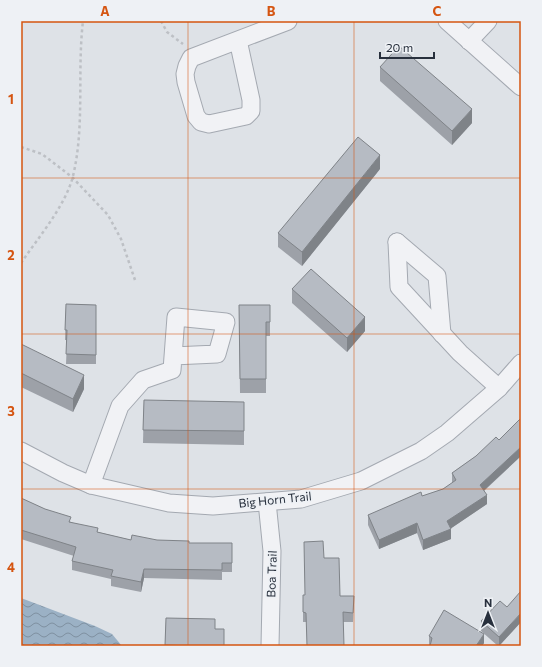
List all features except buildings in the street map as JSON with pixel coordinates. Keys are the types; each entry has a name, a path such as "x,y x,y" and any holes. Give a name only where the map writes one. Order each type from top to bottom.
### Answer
{"street":[{"path":"238,40 252,108 246,116 209,124 202,122 196,116 185,74 187,66 192,58 198,56 238,40 288,21"},
{"path":"447,21 521,87"},
{"path":"469,41 488,21"},
{"path":"442,334 437,276 397,242 399,287 442,334 460,353 499,388"},
{"path":"91,485 120,406 143,380 172,370 173,356"},
{"name":"Big Horn Trail","path":"21,451 63,473 91,485 170,503 213,506 301,499 362,481 421,451 447,433 499,388 521,363"},
{"name":"Boa Trail","path":"267,502 272,551 270,646"}],"path":[{"path":"21,263 62,202 72,177 80,117 80,45 83,21"},
{"path":"161,21 167,32 198,56"},
{"path":"21,147 42,154 72,177 108,215 120,239 135,280"}],"water":[{"path":"21,598 112,634 122,646 21,646"}]}
